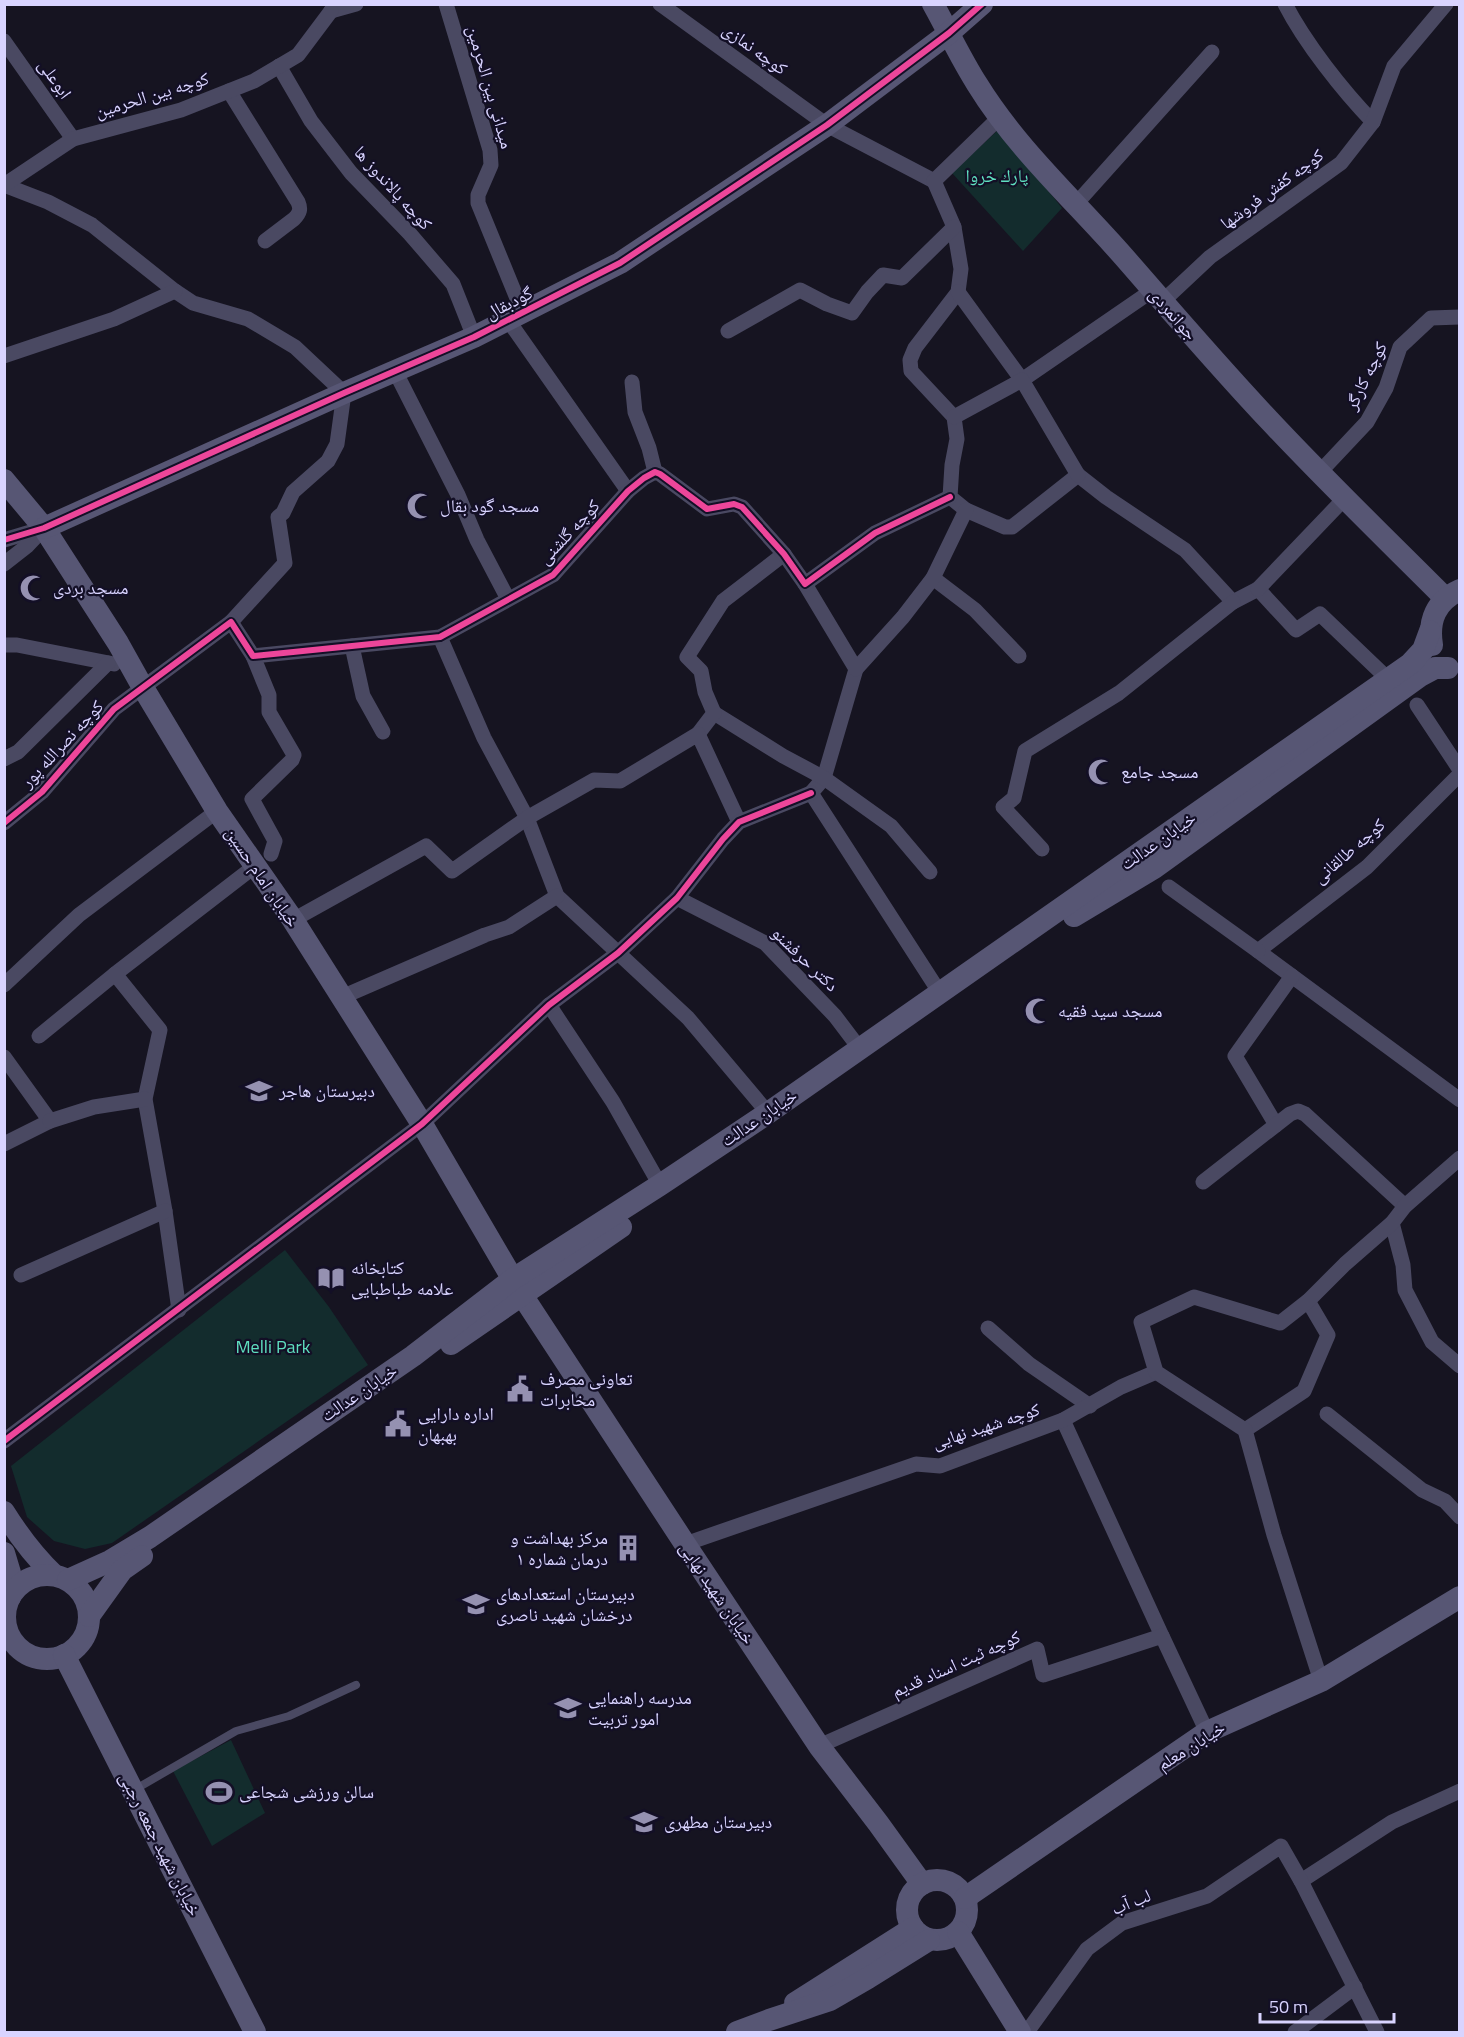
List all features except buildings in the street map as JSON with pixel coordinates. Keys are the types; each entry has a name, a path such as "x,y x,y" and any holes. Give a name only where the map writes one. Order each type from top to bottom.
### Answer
{"main road":[{"name":"جوانمردی","path":"933,4 978,85 1052,181 1319,473 1452,594"},
{"name":"گودبقال","path":"44,528 344,393 474,338 620,263 827,124 949,33 982,4"},
{"name":"خیابان امام حسین","path":"4,480 44,528 118,643 217,811 263,860 293,920 422,1124 518,1287"},
{"name":"خیابان عدالت","path":"89,1616 122,1570 660,1185 768,1113 1410,664 1424,650 1437,608 1452,594"},
{"path":"1430,632 1432,645 1438,658 1454,671"},
{"name":"خیابان عدالت","path":"61,1578 110,1561 159,1530 413,1356 1058,926 1154,868 1420,676 1435,668 1454,671"},
{"name":"خیابان شهید نهایی","path":"518,1287 819,1746 878,1822 922,1884"},
{"path":"4,1512 20,1539 35,1557 61,1578 83,1596 89,1616 82,1639 64,1655 50,1659 36,1658 9,1644 5,1608 10,1597 24,1581 44,1575 61,1578"},
{"path":"4,1553 10,1573 10,1597"},
{"name":"خیابان معلم","path":"965,1898 1207,1732 1321,1682 1460,1597"},
{"name":"خیابان شهید جمعه رجبی","path":"64,1655 255,2032"},
{"path":"934,1880 952,1884 965,1898 966,1920 958,1932 950,1938 940,1940 921,1934 908,1916 908,1904 913,1892 922,1884 934,1880"},
{"path":"958,1932 1020,2032"},
{"path":"737,2032 770,2028 830,2000 868,1978 921,1934"}],"street":[{"path":"327,8 356,4"},
{"name":"میدانی بین الحرمین","path":"446,4 490,150 491,165 478,195 478,203 515,316 628,491"},
{"name":"کوچه نمازی","path":"660,4 827,124 934,181"},
{"path":"1285,4 1307,40 1354,103 1373,122"},
{"name":"کوچه کفش فروشها","path":"954,417 1022,380 1158,296 1341,164 1373,122 1394,66 1446,4"},
{"name":"کوچه بین الحرمین","path":"4,185 73,139 182,110 254,81 298,55 327,8"},
{"name":"ابوعلی","path":"4,41 73,139"},
{"path":"1075,205 1212,52"},
{"name":"کوچه پالاندوز ها","path":"279,66 311,121 351,173 410,234 453,284 474,338"},
{"path":"229,91 298,202 300,209 294,219 265,241"},
{"path":"950,497 952,465 957,439 954,417 911,371 910,360 915,348 958,292 961,269 954,227 934,181 1001,116"},
{"path":"4,185 48,202 92,225 193,303 248,319 287,342 344,393 338,444 328,461 293,492 283,513 278,517 285,563 231,622 138,678 108,663 17,645 4,645"},
{"path":"728,331 800,290 827,304 852,313 883,275 902,278 954,227"},
{"path":"4,356 114,319 175,291"},
{"path":"958,292 1022,380 1078,475 1106,497 1185,550 1233,602"},
{"name":"کوچه کارگر","path":"1319,473 1367,422 1386,388 1400,347 1431,318 1460,317"},
{"path":"395,371 458,495 477,540 507,599"},
{"path":"632,382 635,412 649,448 655,472 707,509 734,504 742,507 784,554 805,584 856,669"},
{"name":"کوچه گلشنی","path":"253,657 440,637 553,575 628,491 655,472"},
{"path":"950,497 966,510 1005,527 1012,527 1078,475"},
{"path":"805,584 875,533 950,497"},
{"path":"1041,849 1003,807 1014,798 1025,751 1119,693 1233,602 1258,589 1345,498"},
{"path":"4,1442 422,1124 549,1005 618,953 677,898 723,839 740,822 811,793 824,778 856,669 903,617 933,578 966,510"},
{"path":"4,540 44,528"},
{"path":"4,564 27,546 44,528"},
{"path":"784,554 723,601 687,657 702,671 705,692 714,713 783,756 824,778 891,826 930,872"},
{"path":"933,578 975,610 1019,656"},
{"path":"1258,589 1296,630 1320,614 1388,679"},
{"path":"39,1036 263,860 275,841 252,799 292,760 294,755 269,712 269,695 253,657 231,622"},
{"path":"440,637 484,738 527,818 557,896 688,1018 768,1113"},
{"path":"352,646 363,696 383,732"},
{"path":"4,759 18,752 108,663"},
{"name":"کوچه نصرالله پور","path":"4,823 42,792 138,678"},
{"path":"1417,705 1460,772"},
{"path":"293,920 426,846 452,871 527,818 594,780 620,781 698,734 714,713"},
{"path":"698,734 740,822"},
{"name":"کوچه طالقانی","path":"1258,951 1367,867 1460,772"},
{"path":"811,793 940,993"},
{"path":"4,985 80,915 217,811"},
{"path":"1169,887 1460,1100"},
{"path":"342,997 485,935 509,927 557,896"},
{"name":"دکتر حرفشنو","path":"677,898 765,943 835,1016 860,1049"},
{"path":"115,974 160,1030 145,1099 165,1211 179,1310"},
{"path":"1276,1125 1235,1056 1292,976"},
{"path":"549,1005 613,1102 660,1185"},
{"path":"4,1057 50,1121"},
{"path":"4,1144 50,1121 94,1107 145,1099"},
{"path":"1203,1182 1290,1114 1298,1111 1305,1114 1405,1206"},
{"path":"1321,1682 1274,1534 1245,1430 1156,1372 1141,1322 1194,1297 1280,1323 1308,1301 1345,1264 1392,1224 1405,1206 1460,1158"},
{"path":"21,1275 165,1211"},
{"path":"1392,1224 1403,1265 1405,1290 1432,1342 1460,1366"},
{"path":"1245,1430 1304,1391 1328,1335 1308,1301"},
{"path":"987,1328 1029,1364 1090,1406"},
{"name":"کوچه شهید نهایی","path":"685,1544 916,1464 940,1466 1063,1420 1121,1387 1156,1372"},
{"path":"1327,1414 1422,1490 1445,1501 1460,1517"},
{"path":"1063,1420 1207,1732"},
{"name":"کوچه ثبت اسناد قدیم","path":"819,1746 1037,1649 1043,1675 1162,1636"},
{"path":"1377,2032 1301,1881 1392,1822 1460,1791"},
{"name":"لب آب","path":"1027,2032 1087,1949 1122,1923 1207,1896 1281,1846 1301,1881"},
{"path":"1295,2032 1355,1987"}],"lane":[{"path":"133,1790 236,1731 289,1716 356,1685"}],"green space":[{"name":"پارك خروا","path":"999,129 1062,208 1023,251 952,173"},
{"name":"Melli Park","path":"285,1250 329,1307 368,1365 112,1543 85,1549 54,1541 27,1517 11,1466"},
{"name":"سالن ورزشی شجاعی","path":"231,1740 265,1813 212,1846 173,1771"}],"cycle path":[{"path":"4,540 44,528 474,337 620,263 827,125 949,33 982,4"},
{"path":"4,823 42,792 114,709 231,622 253,656 440,637 553,575 628,491 655,472 707,509 734,504 742,507 784,554 805,584 875,533 950,497"},
{"path":"4,1441 422,1124 549,1005 618,953 677,898 739,822 811,793"}],"place":[{"name":"مسجد گود بقال","path":"420,506"},
{"name":"مسجد بردی","path":"33,588"},
{"name":"مسجد جامع","path":"1101,772"},
{"name":"مسجد سید فقیه","path":"1038,1011"},
{"name":"دبیرستان هاجر","path":"259,1091"},
{"name":"کتابخانه علامه طباطبایی","path":"331,1278"},
{"name":"تعاونی مصرف مخابرات","path":"520,1389"},
{"name":"اداره دارایی بهبهان","path":"398,1424"},
{"name":"مرکز بهداشت و درمان شماره ۱","path":"628,1548"},
{"name":"دبیرستان استعدادهای درخشان شهید ناصری","path":"476,1604"},
{"name":"مدرسه راهنمایی امور تربیت","path":"568,1708"},
{"name":"سالن ورزشی شجاعی","path":"219,1792"},
{"name":"دبیرستان مطهری","path":"644,1822"}]}
